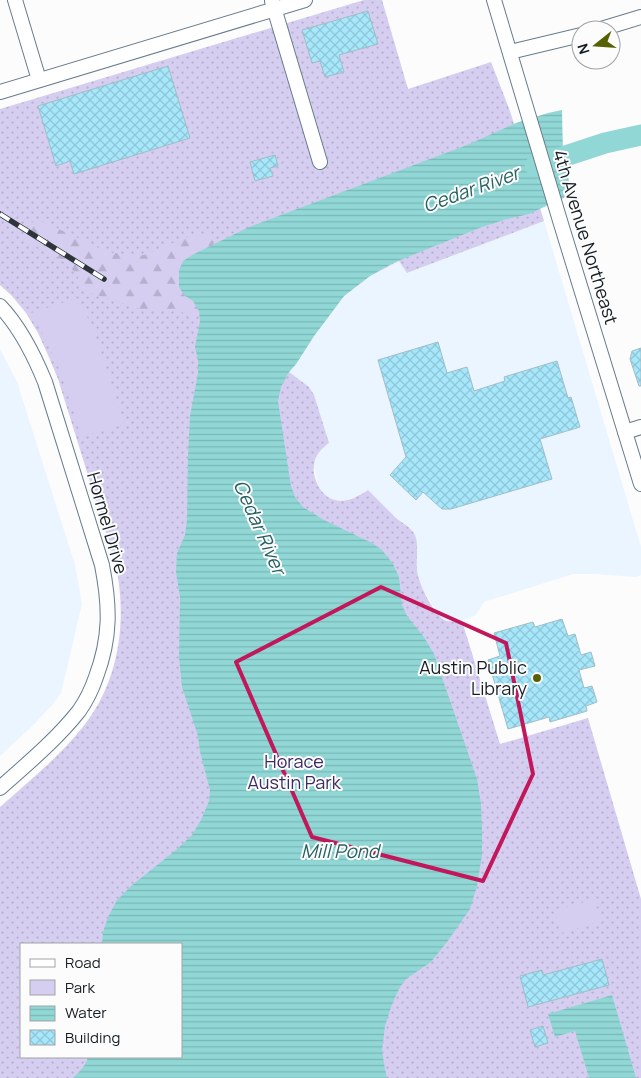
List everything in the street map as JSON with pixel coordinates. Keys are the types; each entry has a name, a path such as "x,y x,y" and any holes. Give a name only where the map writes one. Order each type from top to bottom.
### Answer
{"street":[{"path":"15,0 39,80"},
{"path":"0,92 273,5 305,0"},
{"name":"4th Avenue Northeast","path":"494,0 641,484"},
{"path":"273,5 320,162"},
{"path":"621,23 641,17"},
{"path":"510,52 571,37"},
{"name":"Hormel Drive","path":"0,306 25,340 45,382 102,565 108,616 107,637 102,662 93,686 80,709 60,732 0,788"},
{"path":"626,432 641,427"}],"highlighted area":[{"path":"381,587 506,643 533,774 483,881 312,837 236,662"}],"shaded area":[{"path":"544,221 641,547 641,575 636,577 573,574 484,602 476,615 470,618 456,622 447,621 440,617 420,581 417,571 416,542 411,529 396,517 360,495 346,500 335,500 327,497 320,489 314,465 322,448 289,372 344,296 370,276 399,261 408,273"},
{"path":"0,349 17,382 75,565 82,604 61,693 33,725 0,756"}],"green space":[{"name":"Horace Austin Park","path":"364,0 382,0 408,89 491,62 510,111 544,221 407,273 399,261 370,276 344,296 289,372 309,387 314,395 329,443 319,452 315,461 314,476 318,486 330,498 339,501 361,495 368,490 413,532 417,543 417,570 424,590 432,606 442,618 447,621 462,621 500,744 588,718 641,899 641,1078 0,1078 0,807 63,749 95,710 113,670 118,649 121,605 115,562 58,379 38,333 26,313 0,285 0,109"},
{"path":"40,221 107,252 138,256 148,254 190,236 206,233 212,239 217,255 207,307 197,317 171,309 143,310 85,291 80,286 77,275 66,263 53,254 25,241 29,223"},
{"path":"74,299 86,314 94,331 124,424 81,437 61,374 31,313"},
{"path":"594,899 601,921 561,933 555,911"}],"water":[{"name":"Mill Pond","path":"562,110 563,155 572,194 529,214 482,227 447,241 393,263 370,276 344,296 314,336 289,372 281,387 278,401 291,486 295,497 303,507 324,520 372,543 382,550 393,564 399,577 402,605 407,616 424,637 434,654 477,779 481,804 482,855 477,886 470,909 447,942 431,962 406,979 392,1004 385,1026 382,1051 387,1078 73,1078 84,1066 88,1058 182,1058 182,943 102,943 103,932 108,917 117,900 192,835 209,801 210,790 200,752 198,736 182,687 179,657 180,597 176,572 177,553 185,535 187,519 190,416 198,373 195,347 200,321 199,311 193,301 184,295 179,287 179,270 183,261 247,228 467,145 516,123"},
{"path":"612,995 636,1078 589,1078 575,1031 555,1037 548,1014"}],"building":[{"path":"368,11 378,44 339,55 344,72 325,77 320,61 312,63 302,30"},
{"path":"168,66 190,138 74,174 70,161 56,166 38,106"},
{"path":"275,155 278,166 270,168 273,176 255,181 250,162"},
{"path":"438,342 447,373 467,367 474,391 505,381 504,377 557,361 568,398 571,397 580,427 540,439 552,479 451,509 442,509 423,492 416,500 390,475 406,457 378,360"},
{"path":"641,348 641,386 639,386 630,359 632,351"},
{"name":"Austin Public Library","path":"562,619 568,636 575,634 581,655 591,652 595,666 579,670 584,688 592,686 597,702 586,706 587,711 550,722 549,717 508,729 488,660 500,656 494,633 533,622 535,627"},
{"path":"602,959 609,985 528,1007 520,976 542,970 543,975"},
{"path":"543,1026 548,1043 535,1047 530,1030"}],"waterway":[{"name":"Cedar River","path":"535,166 605,143 641,135"}],"railway":[{"path":"0,214 104,279"}],"place":[{"name":"Austin Public Library","path":"537,678"}]}
